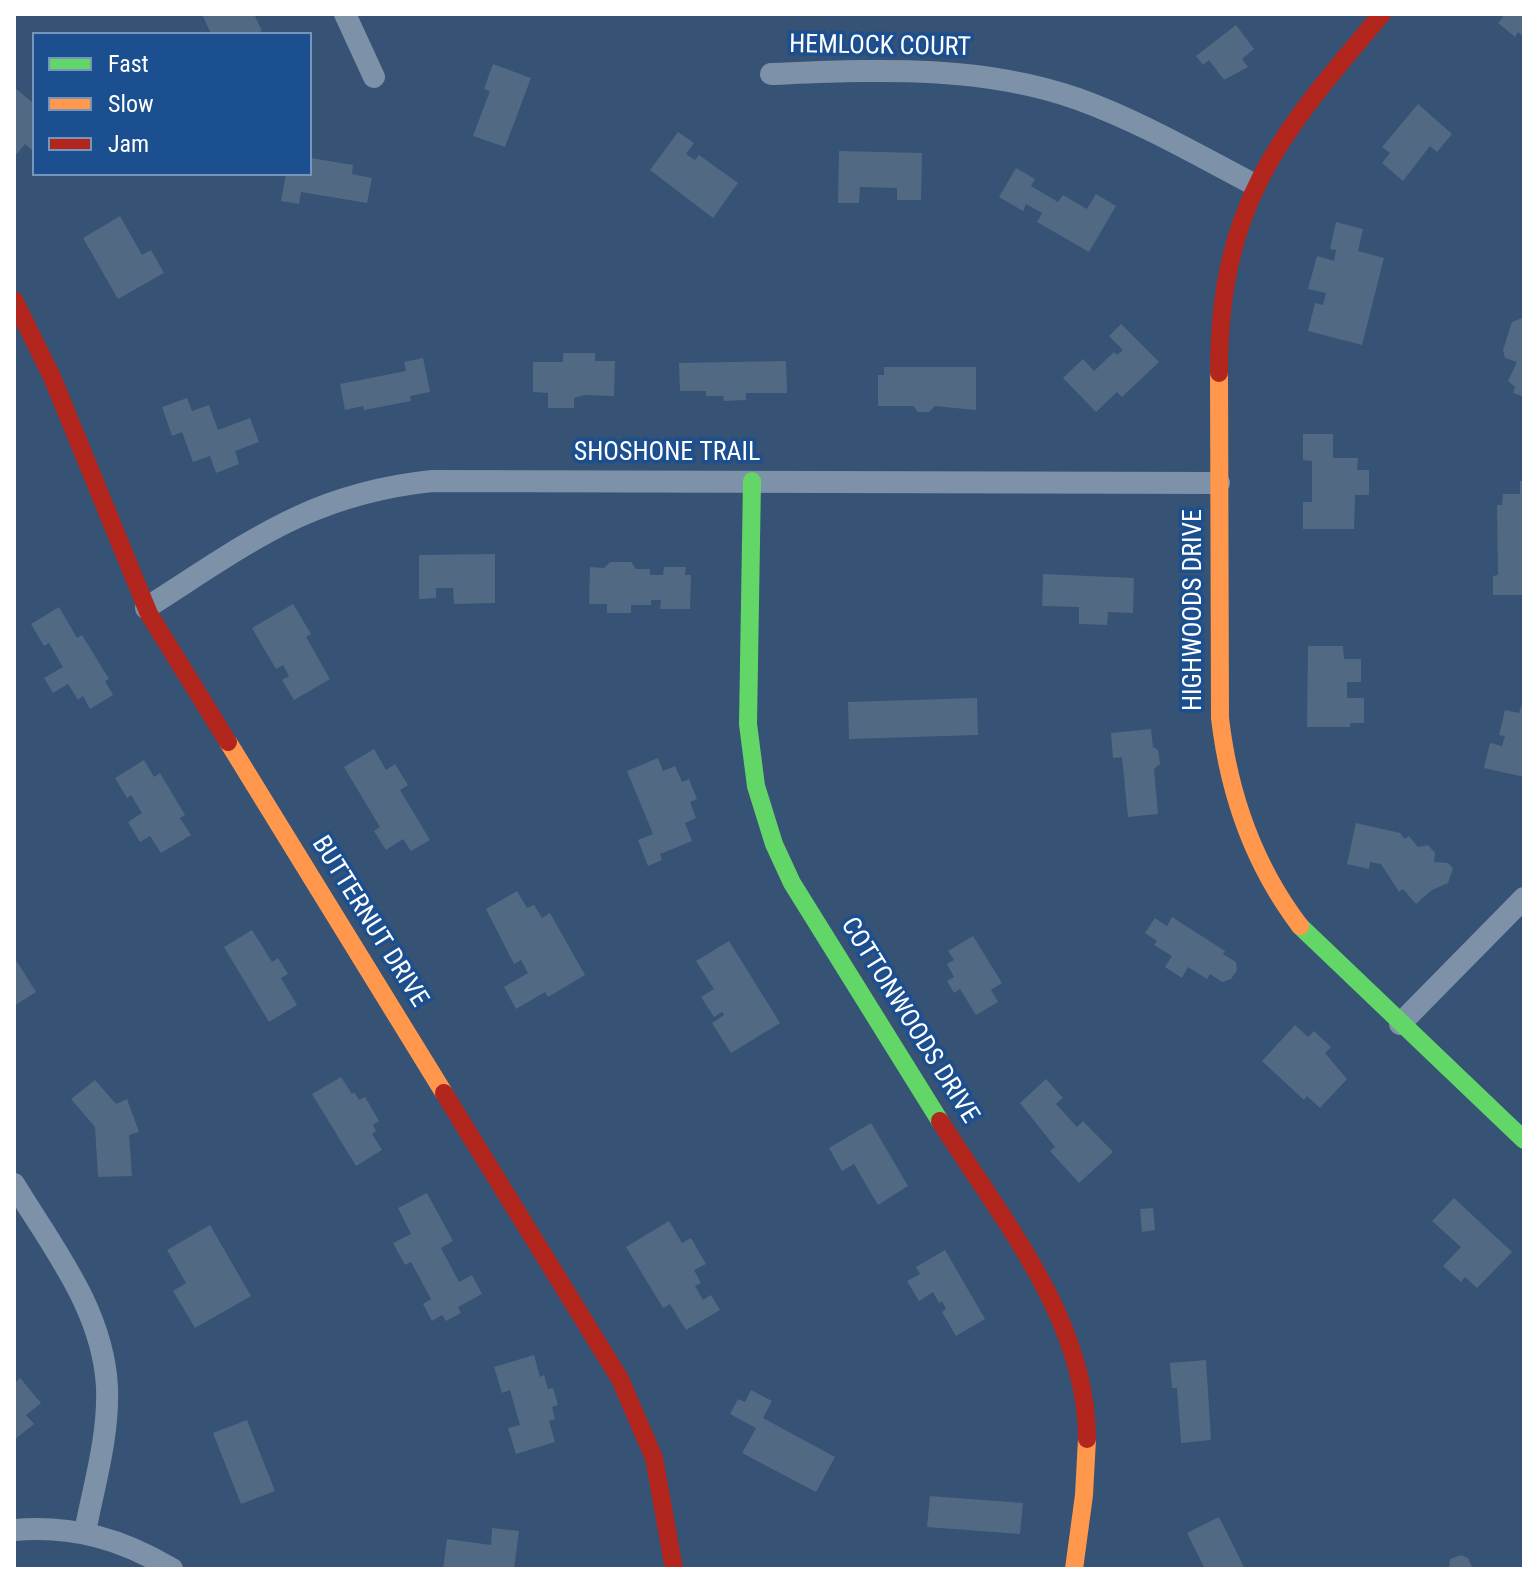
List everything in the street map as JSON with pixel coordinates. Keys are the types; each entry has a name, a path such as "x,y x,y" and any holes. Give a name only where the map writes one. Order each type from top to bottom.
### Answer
{"street":[{"path":"345,14 374,77"},
{"name":"HIGHWOODS DRIVE","path":"1382,14 1301,109 1253,184 1234,233 1219,317 1220,718 1223,755 1239,821 1261,871 1283,906 1309,937 1524,1140"},
{"name":"HEMLOCK COURT","path":"771,74 938,71 1032,85 1130,120 1253,184"},
{"name":"BUTTERNUT DRIVE","path":"14,300 58,387 99,502 146,608 620,1379 654,1458 674,1569"},
{"name":"SHOSHONE TRAIL","path":"146,608 276,525 347,495 389,485 432,481 1219,483"},
{"name":"COTTONWOODS DRIVE","path":"752,481 748,724 760,803 792,883 1050,1297 1067,1331 1086,1405 1089,1449 1074,1569"},
{"path":"1400,1024 1524,898"},
{"path":"14,1184 82,1295 102,1354 107,1389 104,1435 85,1532"},
{"path":"14,1530 39,1528 85,1532 115,1541 172,1569"}],"building":[{"path":"202,14 254,14 262,31 259,32 210,32"},
{"path":"1505,14 1524,14 1524,37 1518,32 1515,37 1498,23"},
{"path":"1236,25 1254,49 1242,59 1248,67 1224,80 1209,60 1203,65 1196,56"},
{"path":"493,64 531,78 505,147 473,136 490,91 484,89"},
{"path":"14,87 32,102 32,150 25,144 14,157"},
{"path":"1418,104 1452,134 1437,152 1430,146 1403,181 1382,163 1390,153 1382,147"},
{"path":"678,132 694,143 686,154 695,160 699,155 738,183 713,218 650,170"},
{"path":"839,151 922,153 921,200 897,200 897,188 860,187 859,203 838,203"},
{"path":"312,158 353,165 352,174 372,178 367,203 301,192 299,204 281,201 286,176 312,176"},
{"path":"1016,168 1035,179 1031,186 1058,202 1063,195 1087,209 1096,194 1116,206 1089,252 1037,222 1042,213 1026,204 1023,211 999,197"},
{"path":"120,216 142,255 151,250 164,273 118,299 83,238"},
{"path":"1336,222 1363,229 1358,251 1384,258 1362,345 1308,331 1315,303 1323,305 1326,293 1308,289 1317,256 1334,261 1336,250 1330,249"},
{"path":"1524,317 1524,397 1513,393 1515,387 1508,381 1517,362 1505,358 1503,350 1512,322"},
{"path":"1121,324 1159,362 1122,397 1117,392 1096,412 1063,378 1083,359 1094,371 1114,352 1117,355 1123,350 1109,336"},
{"path":"563,353 595,353 595,361 615,361 614,396 584,395 574,398 574,408 548,408 548,393 533,392 533,362 563,362"},
{"path":"423,358 430,392 410,396 411,401 364,410 363,406 345,410 340,384 406,371 404,362"},
{"path":"786,361 787,393 746,393 746,400 724,401 723,396 706,396 706,391 680,391 679,363"},
{"path":"884,367 976,367 976,410 935,406 929,412 918,412 913,406 878,406 878,375 884,375"},
{"path":"187,398 192,411 209,405 218,430 250,418 259,442 235,451 239,464 216,473 210,456 193,462 182,432 172,436 162,407"},
{"path":"1303,434 1333,434 1333,458 1358,458 1357,470 1369,470 1369,495 1355,495 1354,529 1303,529 1303,502 1312,502 1312,461 1303,460"},
{"path":"1520,481 1524,481 1524,595 1493,595 1493,576 1498,575 1497,505 1502,505 1503,494 1520,494"},
{"path":"495,554 495,603 454,604 453,588 436,588 436,598 419,599 419,555"},
{"path":"610,562 631,562 636,569 650,569 650,575 663,575 664,567 686,567 685,575 691,575 690,609 660,609 661,600 651,600 651,605 631,605 631,613 607,613 607,604 589,604 590,567 604,568"},
{"path":"1043,574 1134,578 1133,613 1108,612 1107,625 1079,624 1079,607 1042,606"},
{"path":"293,604 311,634 306,637 330,679 294,700 282,680 289,676 283,665 276,669 252,628"},
{"path":"59,607 77,638 82,635 109,679 105,681 113,695 90,709 83,696 78,700 68,684 53,693 44,678 63,667 49,643 44,646 31,624"},
{"path":"1308,646 1343,646 1344,659 1361,659 1361,682 1347,682 1347,698 1364,698 1364,723 1350,723 1350,727 1307,727"},
{"path":"977,698 978,735 849,739 848,702"},
{"path":"1524,698 1524,777 1484,768 1490,743 1502,746 1505,736 1499,735 1505,710 1519,713"},
{"path":"1151,729 1153,747 1158,750 1160,764 1154,769 1158,814 1128,817 1122,757 1113,758 1111,733"},
{"path":"374,749 386,770 395,764 408,785 400,790 430,840 411,851 403,839 386,850 374,831 380,827 344,767"},
{"path":"658,758 663,771 675,766 682,782 689,779 697,799 690,802 696,818 685,823 692,841 660,854 662,860 648,866 638,840 653,834 627,771"},
{"path":"144,760 154,777 160,773 185,815 180,818 191,835 161,853 150,836 140,842 128,822 142,813 131,795 127,798 115,778"},
{"path":"1356,823 1400,833 1405,839 1409,836 1418,847 1428,845 1435,853 1434,862 1448,863 1453,868 1448,883 1432,890 1416,904 1403,889 1399,892 1381,864 1370,862 1369,869 1347,864"},
{"path":"517,891 527,908 534,905 542,918 550,913 585,975 548,997 545,992 516,1009 504,987 528,973 521,960 514,964 486,909"},
{"path":"1172,917 1225,951 1223,954 1236,962 1237,970 1231,979 1222,982 1210,974 1207,979 1188,967 1182,978 1165,967 1172,956 1154,945 1157,941 1145,933 1155,918 1167,926"},
{"path":"252,930 272,962 278,958 288,974 281,978 297,1005 269,1022 224,947"},
{"path":"973,936 1002,983 991,990 998,1002 976,1015 960,989 954,993 947,981 954,977 947,964 954,960 948,951"},
{"path":"729,941 780,1023 731,1053 712,1023 724,1015 722,1012 714,1017 701,997 714,989 696,961"},
{"path":"14,957 36,992 14,1006"},
{"path":"1295,1025 1308,1037 1314,1031 1331,1047 1325,1053 1347,1079 1320,1108 1307,1096 1304,1100 1262,1061"},
{"path":"341,1077 359,1100 365,1097 379,1121 373,1125 376,1131 372,1134 382,1150 356,1166 312,1094"},
{"path":"1046,1079 1063,1098 1056,1104 1077,1127 1083,1121 1113,1152 1079,1183 1050,1151 1055,1147 1020,1103"},
{"path":"95,1080 116,1104 127,1099 139,1132 129,1135 132,1176 98,1177 95,1127 71,1099"},
{"path":"871,1123 908,1186 878,1205 854,1164 842,1171 829,1148"},
{"path":"427,1193 453,1241 441,1248 459,1282 472,1275 482,1294 458,1307 461,1313 446,1321 442,1315 432,1321 423,1304 431,1299 411,1262 405,1265 393,1243 411,1234 398,1208"},
{"path":"1454,1198 1512,1252 1477,1288 1465,1277 1461,1282 1443,1266 1461,1247 1432,1221"},
{"path":"1153,1208 1155,1230 1142,1232 1140,1209"},
{"path":"669,1221 682,1243 691,1238 706,1264 694,1270 701,1283 695,1286 703,1300 711,1295 720,1310 686,1330 670,1304 663,1308 626,1247"},
{"path":"210,1225 251,1296 195,1328 173,1291 186,1283 167,1250"},
{"path":"945,1250 985,1319 956,1336 942,1312 946,1309 942,1301 939,1303 933,1292 919,1301 907,1281 920,1274 916,1267"},
{"path":"534,1355 540,1377 544,1375 548,1389 553,1388 558,1405 552,1407 555,1419 549,1421 555,1442 516,1454 508,1428 520,1425 510,1390 502,1393 494,1367"},
{"path":"1206,1360 1211,1440 1181,1443 1177,1388 1172,1388 1170,1363"},
{"path":"20,1378 41,1403 26,1415 34,1424 14,1440 14,1384"},
{"path":"751,1390 772,1401 763,1418 835,1457 816,1492 742,1453 756,1428 730,1414 738,1399 745,1402"},
{"path":"247,1420 275,1491 241,1504 213,1433"},
{"path":"930,1496 1023,1503 1020,1534 927,1527"},
{"path":"1219,1517 1245,1569 1205,1569 1187,1533"},
{"path":"492,1528 519,1531 514,1569 443,1569 447,1539 491,1545"},
{"path":"1461,1555 1468,1558 1473,1569 1449,1569 1450,1559"}],"traffic: fast":[{"path":"752,481 748,724 756,786 774,844 792,883 940,1121"},
{"path":"1300,926 1524,1140"}],"traffic: slow":[{"path":"1219,373 1220,718 1224,747 1237,801 1256,853 1300,926"},
{"path":"228,742 444,1093"},
{"path":"1074,1569 1084,1495 1087,1439"}],"traffic: jam":[{"path":"1219,373 1222,314 1230,263 1243,218 1262,176 1313,98 1382,14"},
{"path":"14,300 52,377 149,614 228,742"},
{"path":"444,1093 620,1379 654,1458 674,1569"},
{"path":"940,1121 1013,1232 1056,1311 1072,1352 1083,1395 1087,1439"}]}
